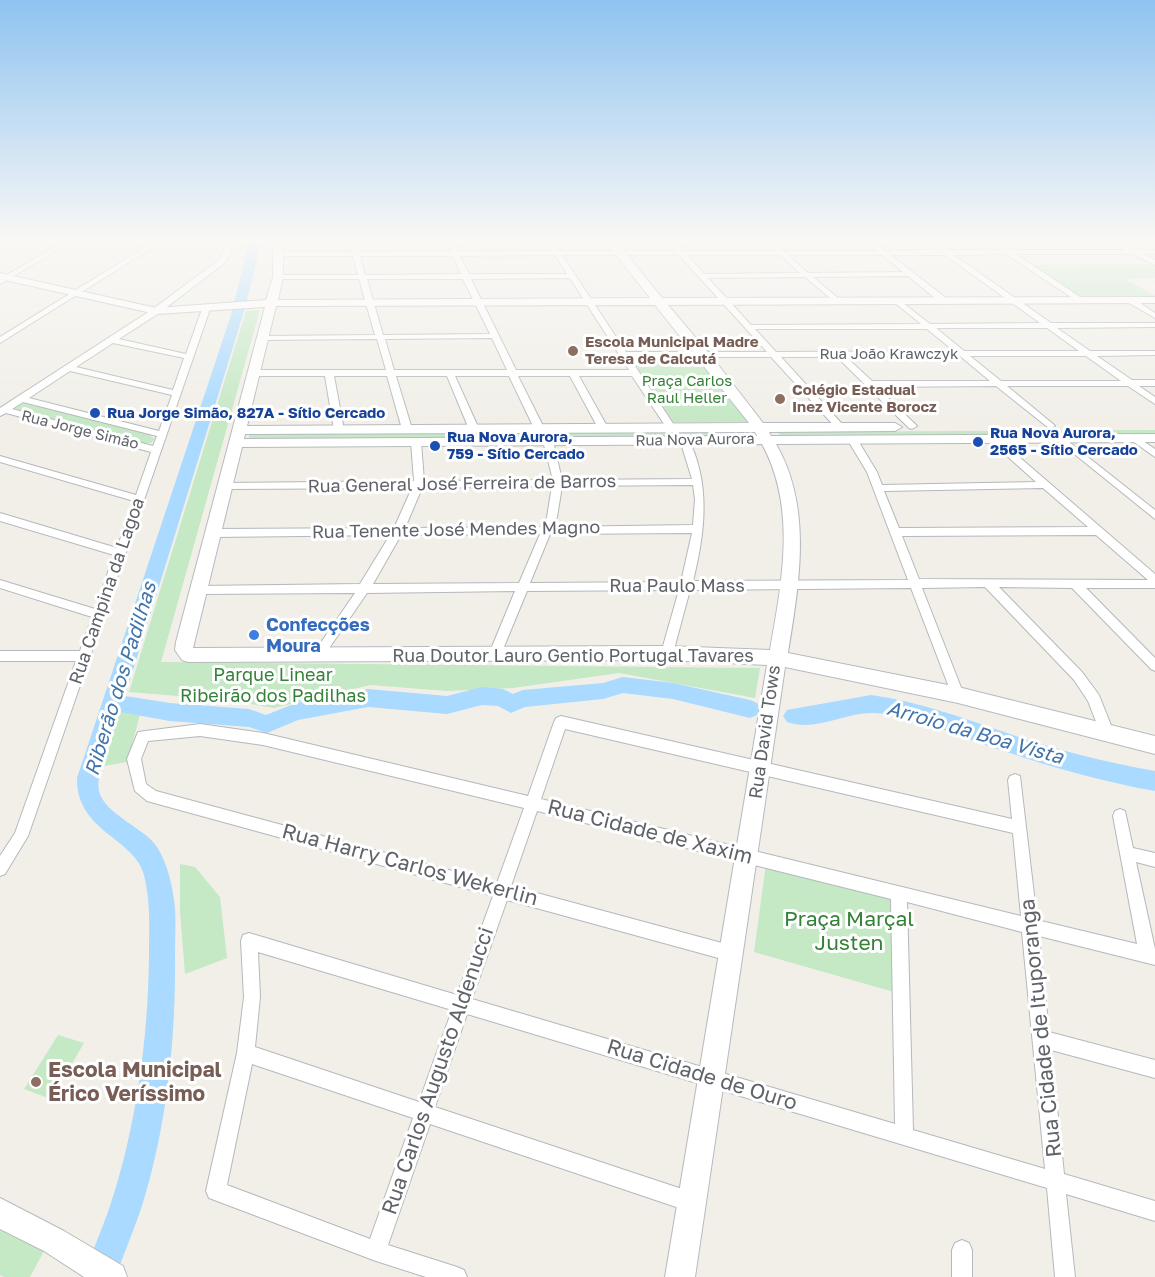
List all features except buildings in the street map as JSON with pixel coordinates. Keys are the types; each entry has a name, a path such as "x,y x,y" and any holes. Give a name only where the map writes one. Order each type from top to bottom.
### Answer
{"main road":[{"path":"108,301 156,311 271,306 284,303 1100,301"},
{"path":"198,590 272,301"},
{"name":"Rua David Tows","path":"660,302 705,356 763,433 783,472 791,501 792,528 789,586 776,658 733,954 680,1277"},
{"name":"Rua Nova Aurora","path":"643,434 685,440 840,427 912,426 993,439 1155,438"},
{"name":"Rua Nova Aurora","path":"237,437 416,442 548,441 643,434 671,428 852,439 1050,426 1155,426"},
{"name":"Rua Nova Aurora","path":"237,437 339,430 539,428 603,428 622,435"},
{"name":"Rua Doutor Lauro Gentio Portugal Tavares","path":"198,590 184,650 188,655 667,653 776,658 958,695 1155,746"},
{"path":"0,1213 54,1241 112,1277"}],"street":[{"path":"0,341 66,301"},
{"path":"4,407 21,399 170,301"},
{"path":"1014,301 1155,401"},
{"path":"1131,301 1155,316"},
{"path":"477,302 539,428"},
{"path":"588,302 671,428"},
{"path":"727,302 840,427"},
{"path":"898,302 1050,426"},
{"path":"368,303 407,429"},
{"name":"Rua Campina da Lagoa","path":"1,865 21,837 206,309"},
{"path":"750,327 929,328 1155,325"},
{"path":"261,338 494,336"},
{"path":"112,340 189,357"},
{"name":"Rua João Krawczyk","path":"624,355 1155,353"},
{"path":"840,355 912,426"},
{"path":"69,368 176,393"},
{"path":"254,373 636,373"},
{"path":"329,373 339,430"},
{"path":"450,373 474,429"},
{"path":"573,373 603,428"},
{"path":"870,384 1155,382"},
{"name":"Rua Jorge Simão","path":"21,399 161,434"},
{"name":"Rua Jorge Simão","path":"4,407 156,450"},
{"path":"1060,438 1155,515"},
{"path":"1134,438 1155,454"},
{"path":"852,439 872,472 958,695"},
{"path":"993,439 1155,582"},
{"path":"667,653 698,529 700,498 698,482 685,440"},
{"path":"495,654 547,529 556,499 558,482 548,441"},
{"path":"319,654 363,590 399,531 419,484 416,442"},
{"path":"0,459 139,498"},
{"name":"Rua General José Ferreira de Barros","path":"226,486 698,482"},
{"path":"878,488 1046,485"},
{"path":"0,517 120,553"},
{"name":"Rua Tenente José Mendes Magno","path":"214,533 698,529"},
{"path":"895,532 1099,531"},
{"name":"Rua Paulo Mass","path":"198,590 1155,582"},
{"path":"988,583 1078,676 1094,699 1107,733"},
{"path":"0,584 98,614"},
{"path":"1075,584 1155,666"},
{"path":"0,656 84,656"},
{"name":"Rua Carlos Augusto Aldenucci","path":"376,1251 561,722 760,766"},
{"name":"Rua Cidade de Xaxim","path":"142,736 200,730 263,739 747,855 1151,956"},
{"name":"Rua Harry Carlos Wekerlin","path":"142,736 134,759 140,787 152,796 501,889 733,954"},
{"path":"760,766 1020,828"},
{"name":"Rua Cidade de Ituporanga","path":"1015,780 1032,927 1065,1277"},
{"path":"1120,816 1151,956"},
{"path":"1127,853 1155,860"},
{"path":"899,893 904,1136"},
{"name":"Rua Cidade de Ouro","path":"246,1053 252,997 249,941 1155,1211"},
{"path":"1042,1039 1155,1070"},
{"path":"457,1277 376,1251 216,1191 246,1053 691,1202"},
{"path":"962,1250 962,1277"}],"green space":[{"name":"Parque Linear Ribeirão dos Padilhas","path":"260,310 161,662 760,668 755,698 619,673 513,688 447,691 370,685 274,708 227,700 129,692 246,311"},
{"name":"Praça Carlos Raul Heller","path":"630,359 702,359 750,422 673,422"},
{"path":"25,403 148,434 155,439 151,443 143,443 15,409 18,405"},
{"path":"751,430 754,437 249,440 249,433"},
{"path":"1155,430 1155,433 780,435 777,432"},
{"path":"120,711 140,715 127,762 104,766"},
{"path":"180,864 195,867 220,897 227,958 185,974 180,911"},
{"name":"Praça Marçal Justen","path":"766,864 896,896 894,992 754,952"},
{"path":"58,1035 84,1043 51,1099 24,1089"},
{"path":"0,1224 44,1251 30,1277 0,1275"}],"waterway":[{"name":"Riberão dos Padilhas","path":"112,702 241,301"},
{"name":"Arroio da Boa Vista","path":"112,702 170,712 249,718 267,724 296,712 368,698 447,705 482,696 503,698 511,704 523,699 603,691 623,685 673,691 750,709"},
{"name":"Riberão dos Padilhas","path":"99,1277 125,1209 141,1151 156,1061 162,983 162,908 156,874 148,854 111,823 95,806 88,791 88,778 112,702"},
{"name":"Arroio da Boa Vista","path":"794,716 828,713 871,704 896,707 951,722 1004,742 1110,773 1155,781"}],"place":[{"name":"Escola Municipal Madre Teresa de Calcutá","path":"573,351"},
{"name":"Colégio Estadual Inez Vicente Borocz","path":"780,399"},
{"name":"Rua Jorge Simão, 827A - Sítio Cercado","path":"95,413"},
{"name":"Rua Nova Aurora, 2565 - Sítio Cercado","path":"978,442"},
{"name":"Rua Nova Aurora, 759 - Sítio Cercado","path":"435,446"},
{"name":"Confecções Moura","path":"254,635"},
{"name":"Escola Municipal Érico Veríssimo","path":"36,1082"}]}
